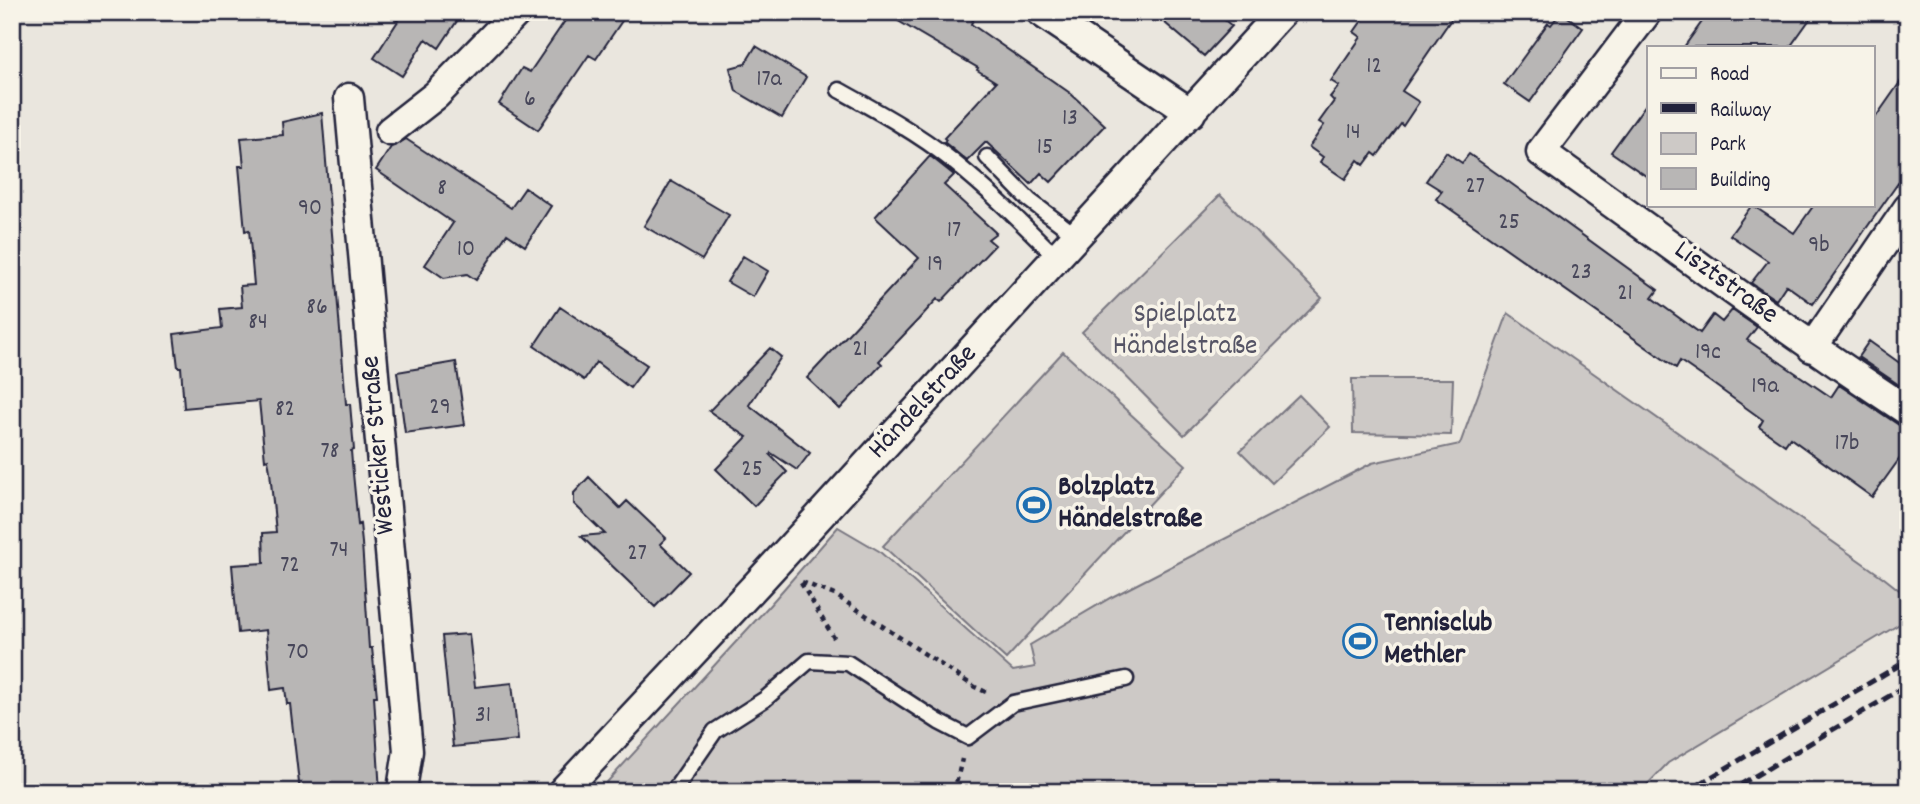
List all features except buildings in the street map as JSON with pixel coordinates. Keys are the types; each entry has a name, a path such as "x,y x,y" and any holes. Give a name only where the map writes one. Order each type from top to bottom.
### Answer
{"street":[{"path":"390,131 436,95 517,12"},
{"path":"1041,12 1191,113"},
{"name":"Händelstraße","path":"562,792 1058,259 1282,12"},
{"name":"Lisztstraße","path":"1647,12 1541,152 1752,302 1812,348 1908,411"},
{"name":"Westicker Straße","path":"349,98 408,751 404,792"},
{"path":"1812,348 1908,208"}],"lane":[{"path":"839,90 893,120 949,158 1016,217 1058,259"},
{"path":"987,158 1030,200 1078,237"},
{"path":"673,792 715,731 765,699 809,661 848,663 939,722 968,737 1013,703 1126,679"}],"path":[{"path":"848,663 809,592 799,581 837,596 975,687 1013,703"},
{"path":"954,792 968,737"}],"green space":[{"name":"Spielplatz Händelstraße","path":"1220,195 1322,298 1184,435 1082,332"},
{"path":"1508,313 1884,578 1908,597 1908,619 1668,763 1640,792 598,792 838,527 879,551 1013,671 1035,667 1030,645 1110,598 1372,463 1460,444"},
{"name":"Bolzplatz Händelstraße","path":"1063,352 1186,465 1006,659 883,546"},
{"path":"1352,379 1453,379 1451,435 1353,433"},
{"path":"1299,395 1330,427 1272,483 1240,451"}],"railway":[{"path":"1686,792 1908,660"},
{"path":"1728,792 1908,685"}],"place":[{"name":"Bolzplatz Händelstraße","path":"1034,505"},
{"name":"Tennisclub Methler","path":"1360,641"}]}
